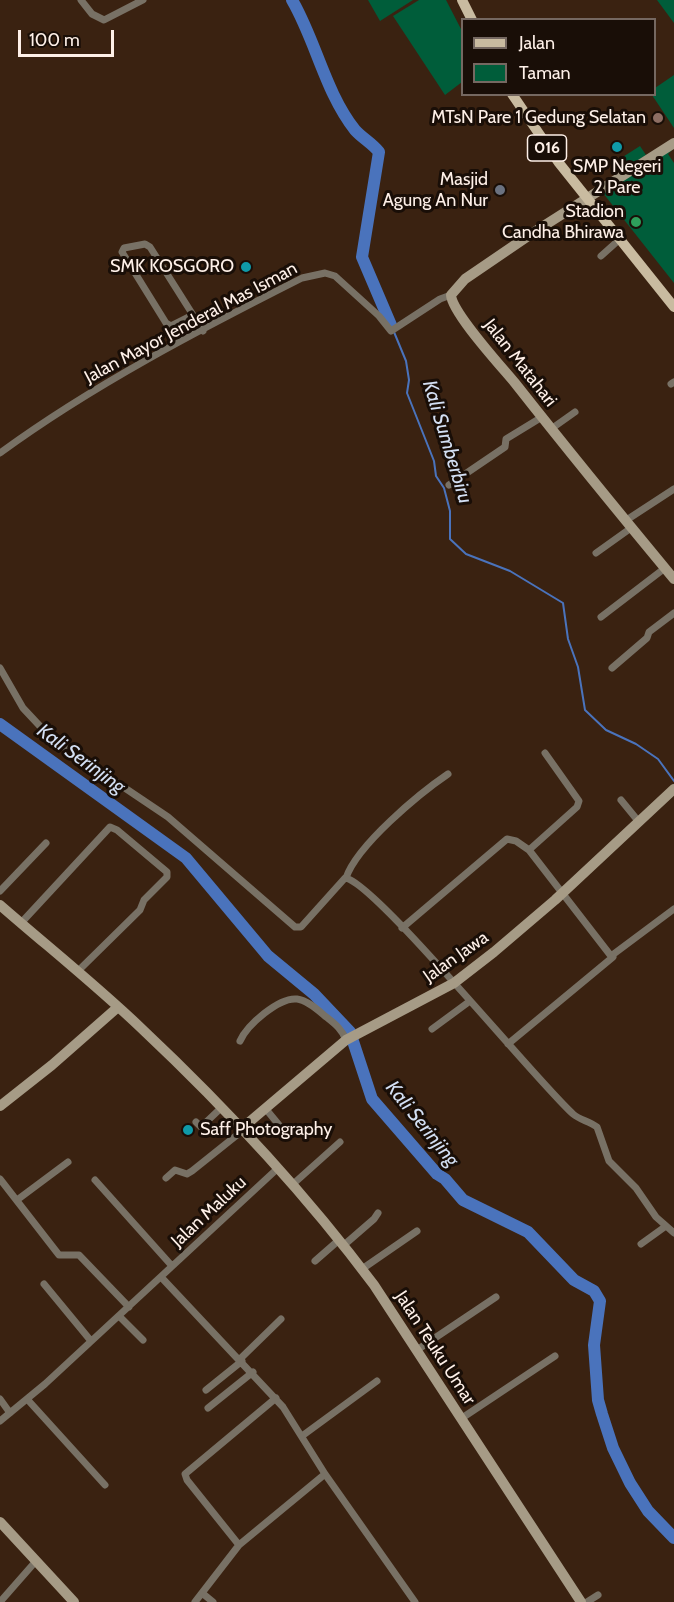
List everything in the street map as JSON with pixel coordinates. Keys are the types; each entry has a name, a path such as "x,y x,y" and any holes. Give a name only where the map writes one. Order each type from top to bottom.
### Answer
{"main road":[{"path":"462,0 471,18"},
{"name":"016","path":"513,96 539,138 674,307"}],"street":[{"path":"81,0 92,14 104,20 143,0"},
{"path":"451,295 465,279 586,197 674,143"},
{"path":"601,256 620,239"},
{"path":"193,315 168,325 123,254 123,249 145,244 150,247 193,315 203,331"},
{"name":"Jalan Mayor Jenderal Mas Isman","path":"0,453 43,422 276,290 302,278 325,273 345,283 393,330 440,299 451,295"},
{"name":"Jalan Matahari","path":"451,295 455,307 628,525 674,579"},
{"path":"551,429 575,412"},
{"path":"449,484 505,447 506,439 542,417"},
{"path":"597,553 674,489"},
{"path":"601,617 665,568"},
{"path":"612,668 647,638 649,632 674,613"},
{"path":"0,668 23,708 52,739 168,817 295,927 301,927 346,878 356,859 413,800 448,774"},
{"path":"529,850 577,807 579,801 545,753"},
{"name":"Jalan Jawa","path":"242,1130 347,1040 454,983 562,894 674,789"},
{"path":"621,800 639,822"},
{"path":"21,923 110,827 156,862 166,872 167,877 144,900 140,910 78,971"},
{"path":"402,928 504,841 513,839 529,850 613,957"},
{"path":"0,891 46,843"},
{"path":"346,878 364,890 402,928 570,1112 597,1127 609,1161 636,1188 674,1233"},
{"name":"Jalan Teuku Umar","path":"0,904 118,1007 221,1108 342,1243 417,1350 581,1602"},
{"path":"508,1044 674,909"},
{"path":"240,1041 245,1031 259,1017 283,1000 291,999 304,1001 323,1014 342,1029 347,1040"},
{"path":"432,1029 470,1001"},
{"path":"0,1106 52,1065 118,1007"},
{"path":"196,1122 201,1127 221,1108"},
{"path":"265,1108 279,1125"},
{"path":"166,1178 175,1170 187,1174 192,1171 242,1130"},
{"path":"292,1185 340,1142"},
{"path":"17,1200 68,1162"},
{"name":"Jalan Maluku","path":"0,1421 129,1307 277,1169"},
{"path":"0,1179 59,1255 79,1255 129,1307"},
{"path":"95,1180 172,1266"},
{"path":"315,1261 374,1219 378,1213"},
{"path":"641,1244 666,1226"},
{"path":"362,1269 417,1231"},
{"path":"161,1277 276,1398 325,1474 415,1602"},
{"path":"44,1284 91,1341"},
{"path":"417,1350 496,1296"},
{"path":"119,1316 143,1340"},
{"path":"206,1390 241,1360 281,1319"},
{"path":"462,1419 555,1356"},
{"path":"208,1408 253,1372"},
{"path":"302,1436 377,1381"},
{"path":"239,1545 187,1480 185,1474 276,1398"},
{"path":"0,1399 10,1413"},
{"path":"27,1399 105,1485"},
{"path":"195,1602 239,1545 325,1474"},
{"path":"0,1522 74,1602"},
{"path":"0,1602 36,1561"},
{"path":"202,1593 213,1602"},
{"path":"587,1602 598,1595"}],"green space":[{"path":"368,0 413,0 380,21"},
{"path":"419,0 446,0 461,29 461,83 445,95 393,16"},
{"path":"657,0 674,0 674,23"},
{"path":"674,75 674,128 653,96 656,96 656,87"},
{"path":"640,146 646,155 624,170 618,160"},
{"name":"Stadion Candha Bhirawa","path":"674,148 668,154 674,163 674,283 603,193"}],"waterway":[{"name":"Kali Sumberbiru","path":"292,0 308,32 328,83 345,115 355,130 379,152 362,257 391,325"},
{"name":"Kali Sumberbiru","path":"394,332 406,361 409,380 407,393 434,461 436,476 444,488 450,511 450,539 466,554 510,571 563,603 568,639 578,667 585,710 606,730 636,744 658,759 674,781"},
{"name":"Kali Serinjing","path":"0,724 186,858 268,956 314,994 350,1032 372,1099 437,1174 445,1179 463,1200 528,1232 574,1280 594,1291 600,1301 594,1345 598,1400 613,1448 630,1483 648,1511 674,1538"}],"place":[{"name":"MTsN Pare 1 Gedung Selatan","path":"658,118"},
{"name":"SMP Negeri 2 Pare","path":"617,147"},
{"name":"Masjid Agung An Nur","path":"500,190"},
{"name":"Stadion Candha Bhirawa","path":"636,222"},
{"name":"SMK KOSGORO","path":"246,267"},
{"name":"Saff Photography","path":"188,1130"}]}
